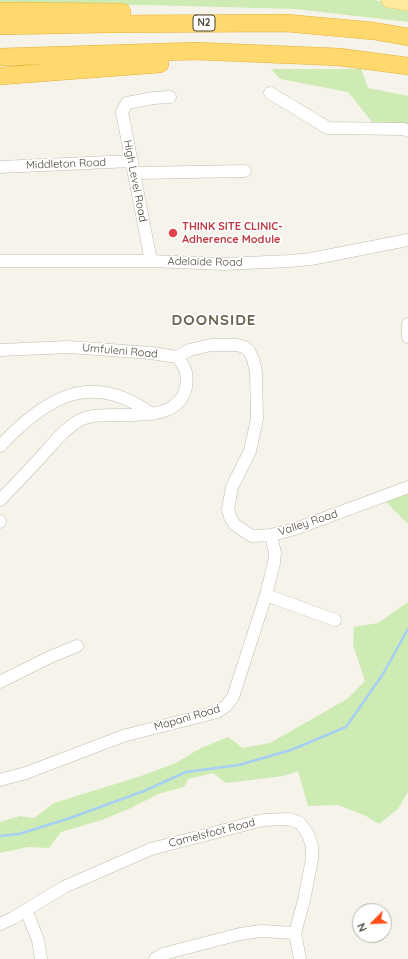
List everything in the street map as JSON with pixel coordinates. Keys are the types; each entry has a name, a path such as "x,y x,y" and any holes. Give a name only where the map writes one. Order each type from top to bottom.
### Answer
{"highway":[{"path":"0,11 241,14 264,16 286,23"},
{"name":"N2","path":"0,26 286,23 374,31 408,37"},
{"path":"0,56 196,51 339,57 408,66"},
{"path":"0,76 211,60 235,52"}],"main road":[{"path":"389,0 408,3"}],"street":[{"path":"270,93 328,128 404,129 408,131"},
{"name":"High Level Road","path":"151,261 123,121 124,107 127,103 153,98 170,97"},
{"name":"Middleton Road","path":"0,167 133,167 245,171"},
{"name":"Adelaide Road","path":"0,261 151,261 224,264 290,261 311,259 408,240"},
{"path":"408,324 408,337"},
{"name":"Valley Road","path":"177,357 201,347 238,344 249,351 253,359 256,372 257,419 250,451 232,487 228,509 233,521 242,531 252,536 272,535 295,529 408,487"},
{"name":"Umfuleni Road","path":"0,350 77,347 151,353 177,357"},
{"path":"0,500 66,429 80,420 91,416 152,414 167,410 176,404 184,393 188,378 185,366 177,357"},
{"path":"0,446 32,415 49,404 78,392 101,391 122,396 138,404 152,414"},
{"name":"Mopani Road","path":"0,780 26,773 107,741 217,712 226,706 233,697 266,595 275,553 272,535"},
{"path":"266,595 335,620"},
{"path":"0,682 50,657 77,646"},
{"name":"Camelsfoot Road","path":"0,924 64,887 151,849 263,820 284,818 300,823 308,834 312,846 312,859 295,933 300,959"},
{"path":"26,910 38,940 41,959"},
{"path":"155,959 163,954 240,934 261,932 295,933"}],"green space":[{"path":"0,0 373,0 408,6 408,22 295,9 148,5 0,4"},
{"path":"271,69 361,69 368,88 408,96 408,124 372,122 348,92 280,79"},
{"path":"400,494 408,494 408,524 386,502"},
{"path":"408,602 408,792 398,809 379,824 366,816 338,805 308,806 298,771 283,776 226,783 213,773 188,779 184,787 158,794 131,808 102,820 61,832 49,848 28,847 0,853 0,822 20,816 34,818 54,803 141,776 176,763 199,749 228,737 243,748 270,743 347,699 365,681 353,645 354,627 378,623"}],"waterway":[{"path":"0,836 19,834 70,818 144,791 186,772 239,765 291,750 346,727 383,674 408,629"}],"place":[{"name":"THINK SITE CLINIC- Adherence Module","path":"173,233"}],"district":[{"name":"DOONSIDE","path":"214,320"}]}
